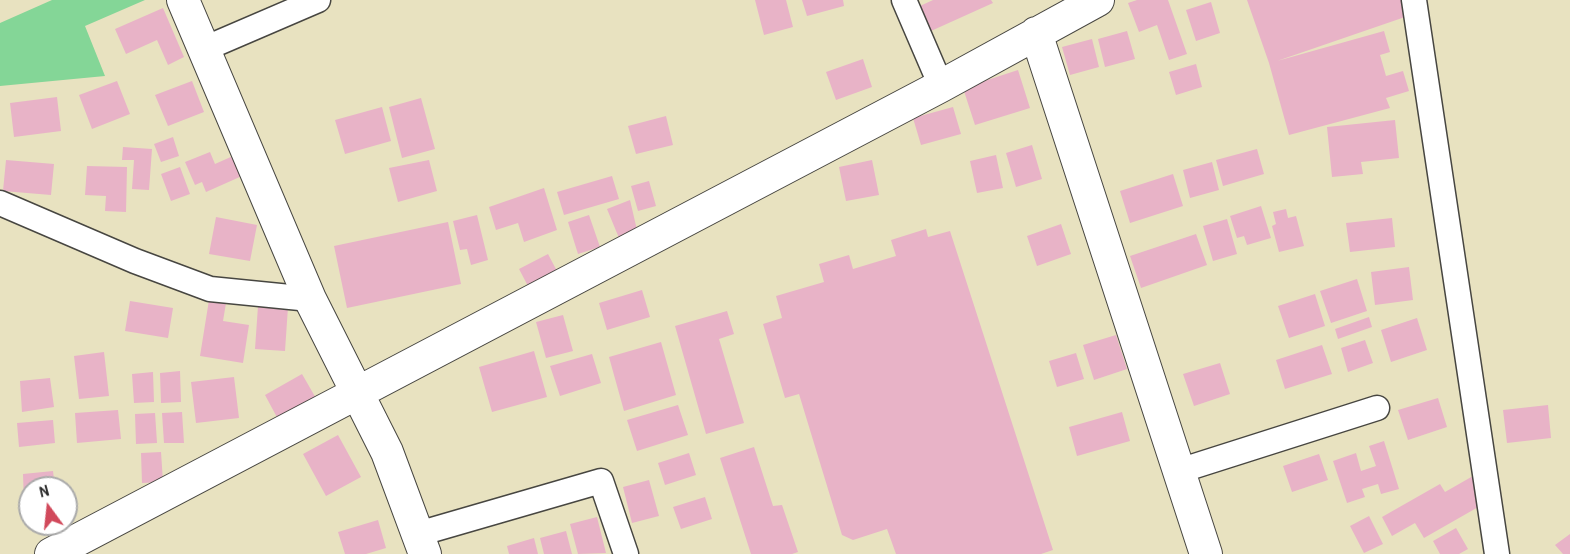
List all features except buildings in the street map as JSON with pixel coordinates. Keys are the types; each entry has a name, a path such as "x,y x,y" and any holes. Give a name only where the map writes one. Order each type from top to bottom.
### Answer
{"street":[{"path":"183,0 310,299 387,452 421,544 601,481 626,554"},
{"path":"204,49 318,0"},
{"path":"904,0 941,86"},
{"path":"51,554 941,86 1098,0"},
{"path":"1414,0 1497,554"},
{"path":"1036,33 1206,554"},
{"path":"0,203 135,261 210,289 310,299"},
{"path":"1179,471 1377,408"}],"green space":[{"path":"52,0 145,0 85,26 105,76 0,86 0,23"}]}
